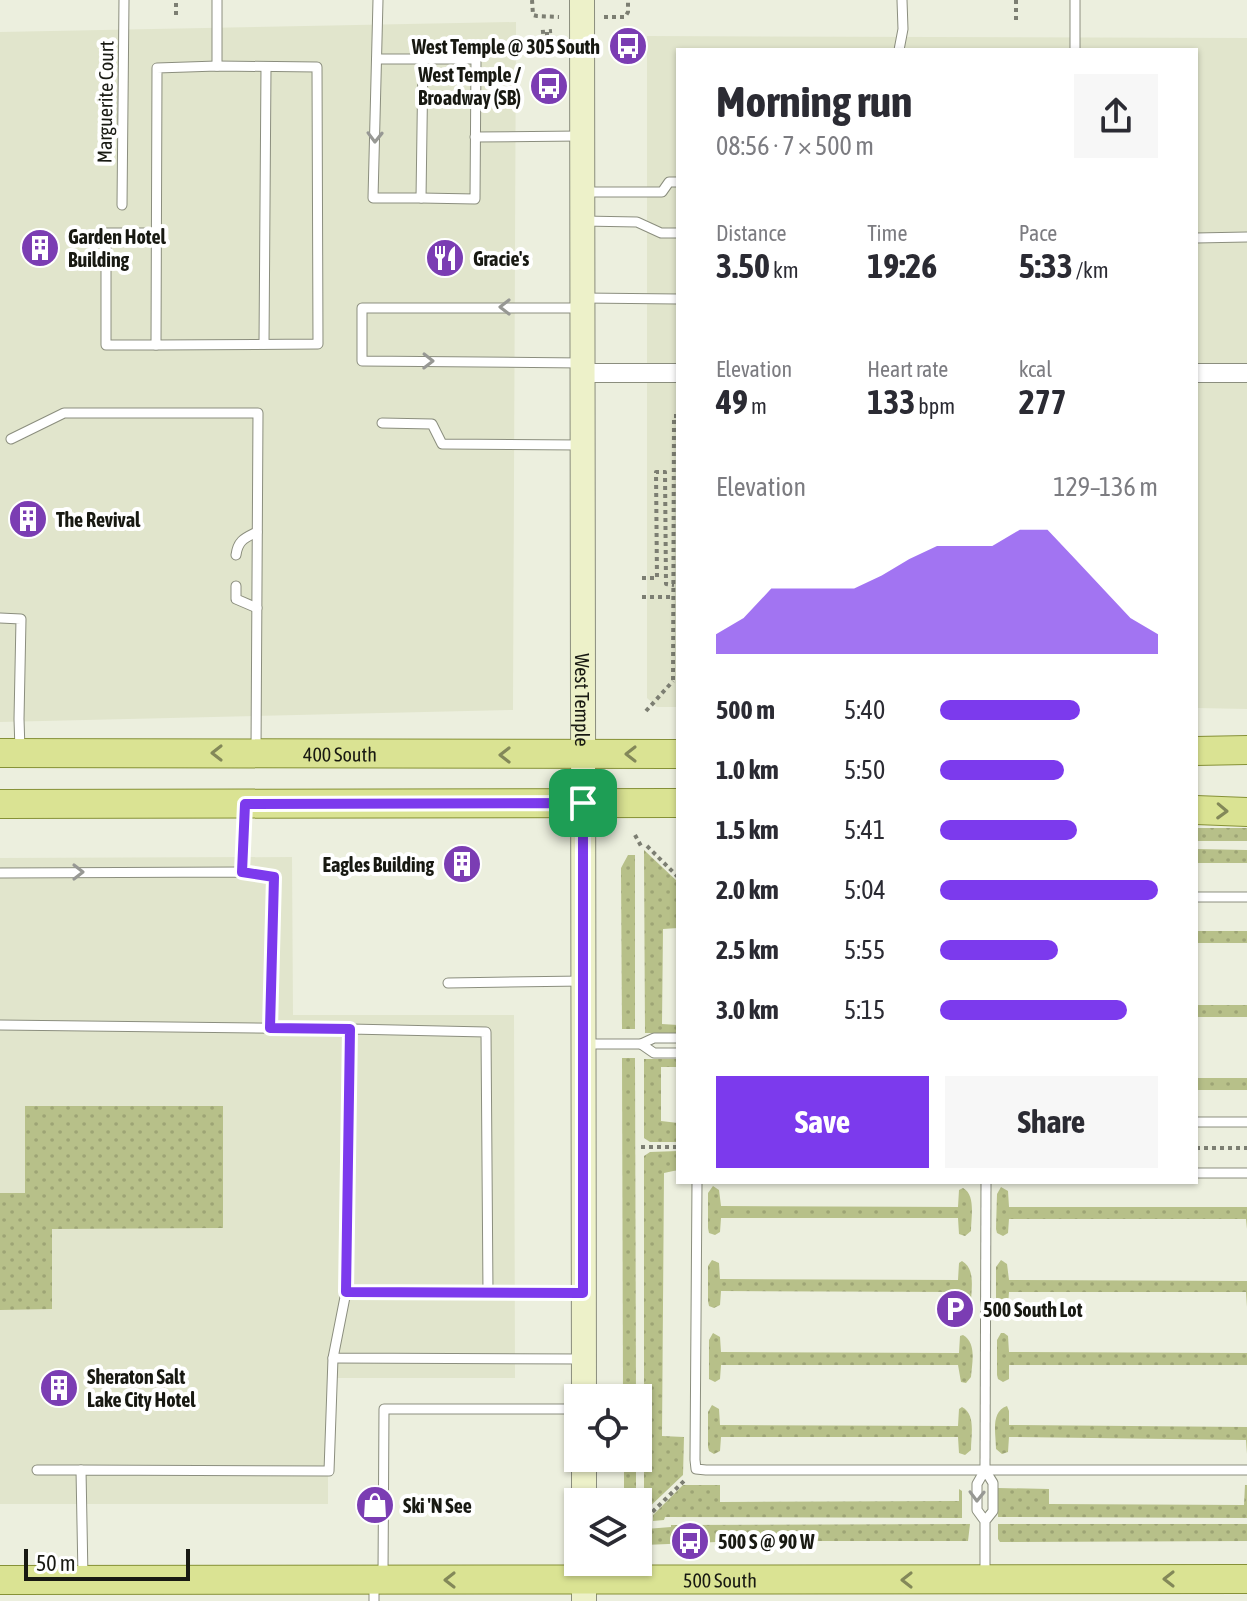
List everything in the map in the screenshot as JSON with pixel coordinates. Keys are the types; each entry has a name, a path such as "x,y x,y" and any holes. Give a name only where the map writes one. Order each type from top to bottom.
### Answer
{"main road":[{"name":"West Temple","path":"582,0 584,1384"},
{"path":"1198,751 1247,750"},
{"name":"400 South","path":"10,753 676,754"},
{"path":"0,804 676,803"},
{"path":"1198,810 1247,812"},
{"name":"500 South","path":"0,1580 377,1587 584,1581 1247,1579"}],"street":[{"path":"583,368 676,373"},
{"path":"1198,373 1247,373"}],"lane":[{"name":"Marguerite Court","path":"122,205 124,0"},
{"path":"217,0 217,66"},
{"path":"377,59 476,59 475,199 373,198 378,0"},
{"path":"899,48 903,29 902,0"},
{"path":"1075,0 1075,48"},
{"path":"421,198 423,60"},
{"path":"264,344 266,67"},
{"path":"156,233 106,233 106,345 156,345 264,344 318,344 317,67 157,68 156,345"},
{"path":"475,137 582,136"},
{"path":"583,192 662,192 669,182 676,182"},
{"path":"583,221 637,222 661,233 676,233"},
{"path":"1198,238 1247,237"},
{"path":"583,368 362,361 362,308 676,299"},
{"path":"11,439 64,413 258,413 256,754"},
{"path":"382,423 432,424 442,444 583,445"},
{"path":"236,555 237,546 257,532"},
{"path":"236,586 236,599 257,608"},
{"path":"0,618 21,619 19,719 10,753"},
{"path":"242,872 245,804"},
{"path":"0,873 242,872 274,877 270,1028"},
{"path":"1198,897 1247,897"},
{"path":"448,983 583,981"},
{"path":"0,1025 486,1032 488,1293"},
{"path":"37,1470 329,1471 333,1358 346,1292 350,1029"},
{"path":"583,1044 641,1044 654,1038 676,1038"},
{"path":"641,1044 654,1053 676,1053"},
{"path":"1198,1122 1247,1122"},
{"path":"1198,1173 1247,1173"},
{"path":"697,1184 696,1469 1247,1470"},
{"path":"985,1579 985,1521 977,1510 977,1484 985,1470 986,1184"},
{"path":"346,1292 583,1293"},
{"path":"333,1358 584,1359"},
{"path":"377,1587 384,1409 564,1409"},
{"path":"81,1470 83,1580"},
{"path":"985,1470 993,1483 993,1511 985,1521"}],"path":[{"path":"176,0 176,15"},
{"path":"1016,0 1016,20"},
{"path":"547,31 547,42"},
{"path":"646,711 676,681 676,416"},
{"path":"642,578 657,578 656,472 665,472 666,584 674,585"},
{"path":"642,597 674,597"},
{"path":"635,835 676,875"},
{"path":"641,1147 676,1147"},
{"path":"1198,1148 1247,1148"},
{"path":"652,1512 696,1469"}],"shaded area":[{"path":"516,22 513,710 0,722 0,32"},
{"path":"647,36 1247,38 1247,709 1198,708 1198,48 676,48 676,707 657,707 647,698"},
{"path":"292,857 293,1015 514,1015 515,1378 328,1378 328,1504 0,1504 0,858"}],"green space":[{"path":"1198,828 1247,828 1247,841 1198,841"},
{"path":"1198,849 1247,850 1247,863 1198,863"},
{"path":"644,850 676,880 676,928 663,929 662,1024 676,1025 676,1033 645,1033"},
{"path":"628,855 635,855 635,1029 622,1029 621,868"},
{"path":"1198,931 1247,931 1247,943 1198,943"},
{"path":"1198,1005 1247,1005 1247,1017 1198,1017"},
{"path":"622,1058 635,1058 636,1384 623,1384"},
{"path":"644,1059 676,1059 676,1067 661,1067 661,1121 676,1123 676,1142 650,1142 644,1138"},
{"path":"1198,1078 1247,1078 1247,1090 1198,1090"},
{"path":"25,1106 223,1106 223,1228 52,1229 52,1309 0,1310 0,1193 25,1193"},
{"path":"676,1151 676,1170 664,1173 662,1436 684,1437 683,1475 652,1504 652,1488 644,1488 644,1472 652,1472 652,1384 644,1384 644,1156 650,1152"},
{"path":"713,1186 719,1190 721,1206 958,1207 959,1190 963,1188 971,1201 971,1231 965,1236 959,1234 958,1218 721,1218 720,1232 715,1235 709,1233 708,1228 708,1193"},
{"path":"1001,1187 1008,1191 1009,1207 1247,1207 1247,1229 1246,1219 1009,1219 1008,1233 1003,1236 996,1229 997,1194"},
{"path":"712,1260 719,1263 720,1279 958,1280 959,1263 962,1261 971,1274 971,1304 965,1309 959,1307 958,1292 721,1291 720,1305 714,1308 709,1306 708,1301 708,1266"},
{"path":"1001,1260 1007,1264 1009,1280 1247,1281 1247,1307 1246,1292 1009,1292 1008,1306 1003,1309 996,1302 996,1267"},
{"path":"713,1333 720,1337 721,1352 959,1353 960,1336 963,1335 972,1348 971,1377 966,1383 961,1382 958,1365 721,1365 720,1379 715,1382 709,1379 709,1340"},
{"path":"1001,1333 1008,1336 1009,1352 1247,1353 1247,1365 1009,1365 1009,1379 1003,1382 997,1375 997,1340"},
{"path":"712,1405 719,1409 720,1425 958,1426 959,1409 962,1407 971,1420 971,1450 965,1455 959,1453 958,1437 721,1437 720,1451 714,1454 708,1447 708,1412"},
{"path":"1007,1406 1009,1425 1247,1427 1247,1454 1246,1440 1009,1437 1008,1452 1002,1454 996,1449 995,1424 998,1413"},
{"path":"624,1472 636,1472 636,1488 624,1488"},
{"path":"683,1485 720,1485 720,1502 959,1501 959,1489 962,1491 962,1518 665,1517 664,1520 653,1521 653,1515"},
{"path":"1245,1485 1247,1518 998,1517 998,1488 1049,1489 1049,1504 1244,1505"},
{"path":"970,1524 968,1541 741,1541 652,1545 652,1529 671,1525"},
{"path":"998,1524 1247,1524 1247,1541 1000,1542"}],"place":[{"name":"West Temple @ 305 South","path":"628,46"},
{"name":"West Temple / Broadway (SB)","path":"549,86"},
{"name":"Garden Hotel Building","path":"40,248"},
{"name":"Gracie's","path":"445,258"},
{"name":"The Revival","path":"28,519"},
{"name":"Eagles Building","path":"462,864"},
{"name":"500 South Lot","path":"955,1309"},
{"name":"Sheraton Salt Lake City Hotel","path":"59,1388"},
{"name":"Ski 'N See","path":"375,1505"},
{"name":"500 S @ 90 W","path":"690,1541"}],"route":[{"path":"583,803 583,1293 346,1292 350,1029 270,1028 274,877 242,872 245,804 583,803"}]}
